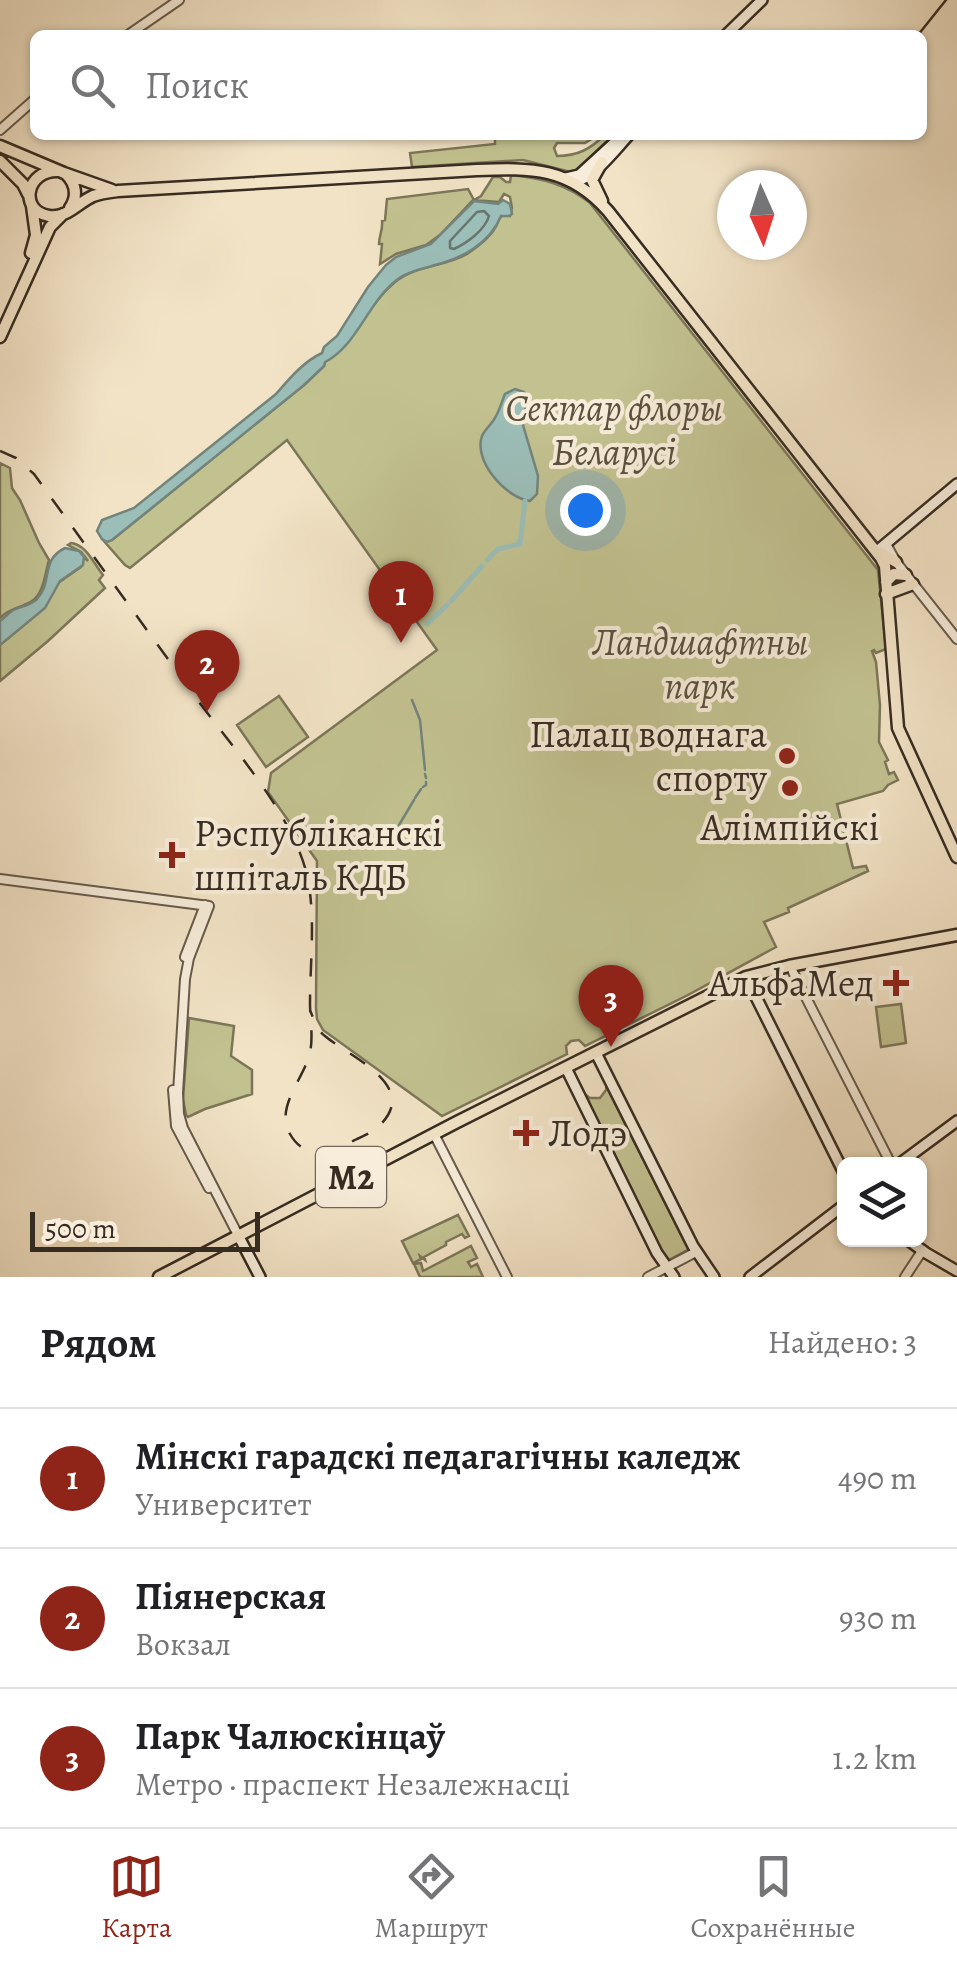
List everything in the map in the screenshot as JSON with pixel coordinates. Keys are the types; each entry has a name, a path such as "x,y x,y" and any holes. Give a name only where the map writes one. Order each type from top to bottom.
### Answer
{"main road":[{"path":"727,30 754,0"},
{"path":"727,30 762,0"},
{"path":"577,183 579,175 619,140"},
{"path":"577,183 619,140"},
{"path":"604,206 592,180 620,140"},
{"path":"0,146 118,191"},
{"path":"0,161 22,184 36,209 54,216 95,195 118,191 504,169 534,170 577,183 604,206 896,562"},
{"path":"577,183 602,162"},
{"path":"0,322 35,244 32,184 37,176 50,170 62,172 72,181 74,203 50,227 0,337"},
{"path":"881,548 957,484"},
{"path":"881,548 899,733 957,857"},
{"path":"886,588 910,579"},
{"name":"М2","path":"747,980 957,937"},
{"name":"М2","path":"159,1277 747,980 790,966 957,937"},
{"path":"747,980 837,1159"},
{"path":"598,1055 696,1252 714,1277"},
{"path":"567,1070 649,1237 674,1277"},
{"path":"908,1157 957,1121"},
{"path":"750,1277 837,1210"},
{"path":"239,1238 260,1277"},
{"name":"М2","path":"170,1277 239,1238"},
{"path":"918,1247 957,1271"}],"street":[{"path":"135,30 179,0"},
{"path":"0,130 30,104"},
{"path":"896,562 957,639"},
{"path":"0,879 207,906 186,953 173,1100 178,1125 239,1238"},
{"path":"793,972 887,1157"},
{"path":"436,1137 506,1277"},
{"path":"905,1277 922,1250"},
{"path":"648,1277 696,1252"}],"green space":[{"path":"495,140 590,140 557,143 557,156 577,153 599,140 608,140 575,173 523,160 412,167 410,153 495,144"},
{"path":"511,175 553,183 590,203 878,570 886,649 872,651 880,705 879,742 888,760 885,762 889,774 894,772 898,780 883,791 837,804 853,868 866,866 868,871 764,922 776,947 585,1046 579,1040 571,1041 566,1046 567,1054 442,1116 323,1030 317,1019 317,861 268,792 271,773 437,650 287,440 130,568 103,540 112,540 304,385 345,345 395,282 412,272 467,254 490,235 501,217 510,216 512,208 510,197 504,194 499,202 473,200 426,245 396,254 380,264 379,241 387,199 468,189 474,200 493,177 510,182"},
{"path":"0,463 10,468 12,488 49,560 36,597 0,618"},
{"path":"71,543 89,555 103,575 99,580 105,588 0,681 0,645 42,610 58,583 81,567 84,557 88,561 81,552 68,545"},
{"path":"279,696 308,737 266,767 237,725"},
{"path":"901,1004 906,1043 881,1047 876,1007"},
{"path":"189,1018 234,1026 231,1056 252,1070 252,1094 188,1117 183,1099"},
{"path":"607,1080 691,1248 669,1260 582,1092 590,1098 600,1098"},
{"path":"458,1215 469,1236 465,1238 462,1234 424,1257 425,1260 420,1256 413,1263 402,1241"},
{"path":"471,1246 477,1258 468,1262 471,1267 477,1264 483,1277 420,1277 414,1264 421,1263 423,1271"}],"water":[{"path":"503,200 510,204 512,214 501,216 483,242 456,258 398,279 346,345 304,385 112,540 102,539 97,531 102,520 134,508 322,353 386,265 396,257 431,244 474,201 498,204"},
{"path":"515,389 527,396 523,425 538,476 537,494 530,501 502,486 487,467 480,446 505,394"},
{"path":"65,548 79,551 84,557 83,565 60,581 45,608 0,645 0,621 37,599 52,559"}],"waterway":[{"path":"487,560 498,549 520,544 525,501"},
{"path":"451,601 482,566"},
{"path":"427,624 447,605"},
{"path":"412,700 420,720 425,770"},
{"path":"425,774 426,778"},
{"path":"423,787 426,782"},
{"path":"415,798 421,789"},
{"path":"390,840 414,800"}],"tram line":[{"path":"922,30 946,0"}],"railway":[{"path":"0,451 16,458 34,474 261,784 300,853 311,907 312,939 310,1003 310,1010 311,1016 311,1043 306,1065 288,1104 286,1124 304,1149 321,1152 340,1147 376,1128 391,1109 392,1096 376,1072 322,1034 310,1010"}],"place":[{"name":"Мінскі гарадскі педагагічны каледж","path":"401,643"},
{"name":"Піянерская","path":"207,712"},
{"name":"Палац воднага спорту","path":"787,756"},
{"name":"Алімпійскі","path":"790,788"},
{"name":"Рэспубліканскі шпіталь КДБ","path":"172,855"},
{"name":"АльфаМед","path":"896,983"},
{"name":"Парк Чалюскінцаў","path":"611,1047"},
{"name":"Лодэ","path":"526,1133"}],"park label":[{"name":"Сектар флоры Беларусі","path":"614,430"},
{"name":"Ландшафтны парк","path":"700,664"}]}
